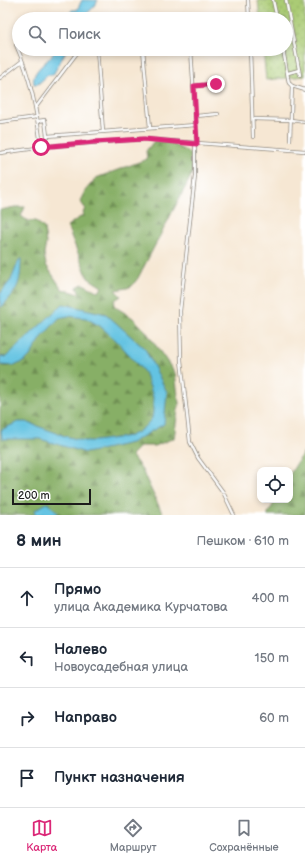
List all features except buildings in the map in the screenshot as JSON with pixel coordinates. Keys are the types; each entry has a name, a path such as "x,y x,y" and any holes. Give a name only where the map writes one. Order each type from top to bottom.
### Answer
{"street":[{"path":"248,0 249,12"},
{"path":"274,0 276,12"},
{"path":"286,0 288,12"},
{"path":"293,38 300,75"},
{"path":"20,56 30,83 36,107 41,147"},
{"path":"36,107 75,56"},
{"path":"98,56 103,132"},
{"path":"144,56 150,128"},
{"path":"192,56 196,116 195,176 180,311 180,355 188,435 193,449 223,492 234,515"},
{"path":"250,56 253,137"},
{"path":"284,56 289,83 292,86 290,140"},
{"path":"0,78 22,60"},
{"path":"288,73 299,70"},
{"path":"194,86 216,84"},
{"path":"292,86 305,90"},
{"path":"196,116 218,114"},
{"path":"0,122 37,117"},
{"path":"253,119 305,122"},
{"path":"38,121 45,120 47,136 196,125"},
{"path":"0,153 41,147 144,139 305,151"}],"green space":[{"path":"258,0 305,0 305,76 266,80 264,56 293,56 293,12 259,12"},
{"path":"154,141 168,142 192,154 193,171 138,278 132,286 115,290 121,296 115,300 114,306 133,318 145,330 175,373 179,403 174,438 155,446 140,446 131,455 141,468 163,515 0,515 0,210 25,207 21,216 28,221 36,221 44,228 46,243 44,254 46,265 62,289 80,294 77,287 83,284 99,292 102,287 88,278 67,226 82,216 85,208 80,201 85,191 96,178 147,159 146,151"},
{"path":"305,450 305,515 267,515 274,503 293,503 293,469"}],"water":[{"path":"82,0 98,0 95,6 89,12 71,12 72,10 77,10"},
{"path":"63,56 53,75 48,75 38,84 34,84 35,74 50,57"},
{"path":"21,258 19,280 15,291 0,308 0,294 11,280"},
{"path":"63,304 106,314 145,349 167,392 164,424 131,443 86,453 40,439 2,439 1,430 18,422 26,422 65,436 84,441 95,441 130,436 148,424 152,418 153,397 144,372 118,342 100,326 86,318 68,316 59,318 43,336 25,361 14,366 0,365 0,356 6,357"},
{"path":"47,503 58,512 57,515 36,515 35,510"}],"route":[{"path":"41,147 144,139 197,144 194,86 216,84"}]}
